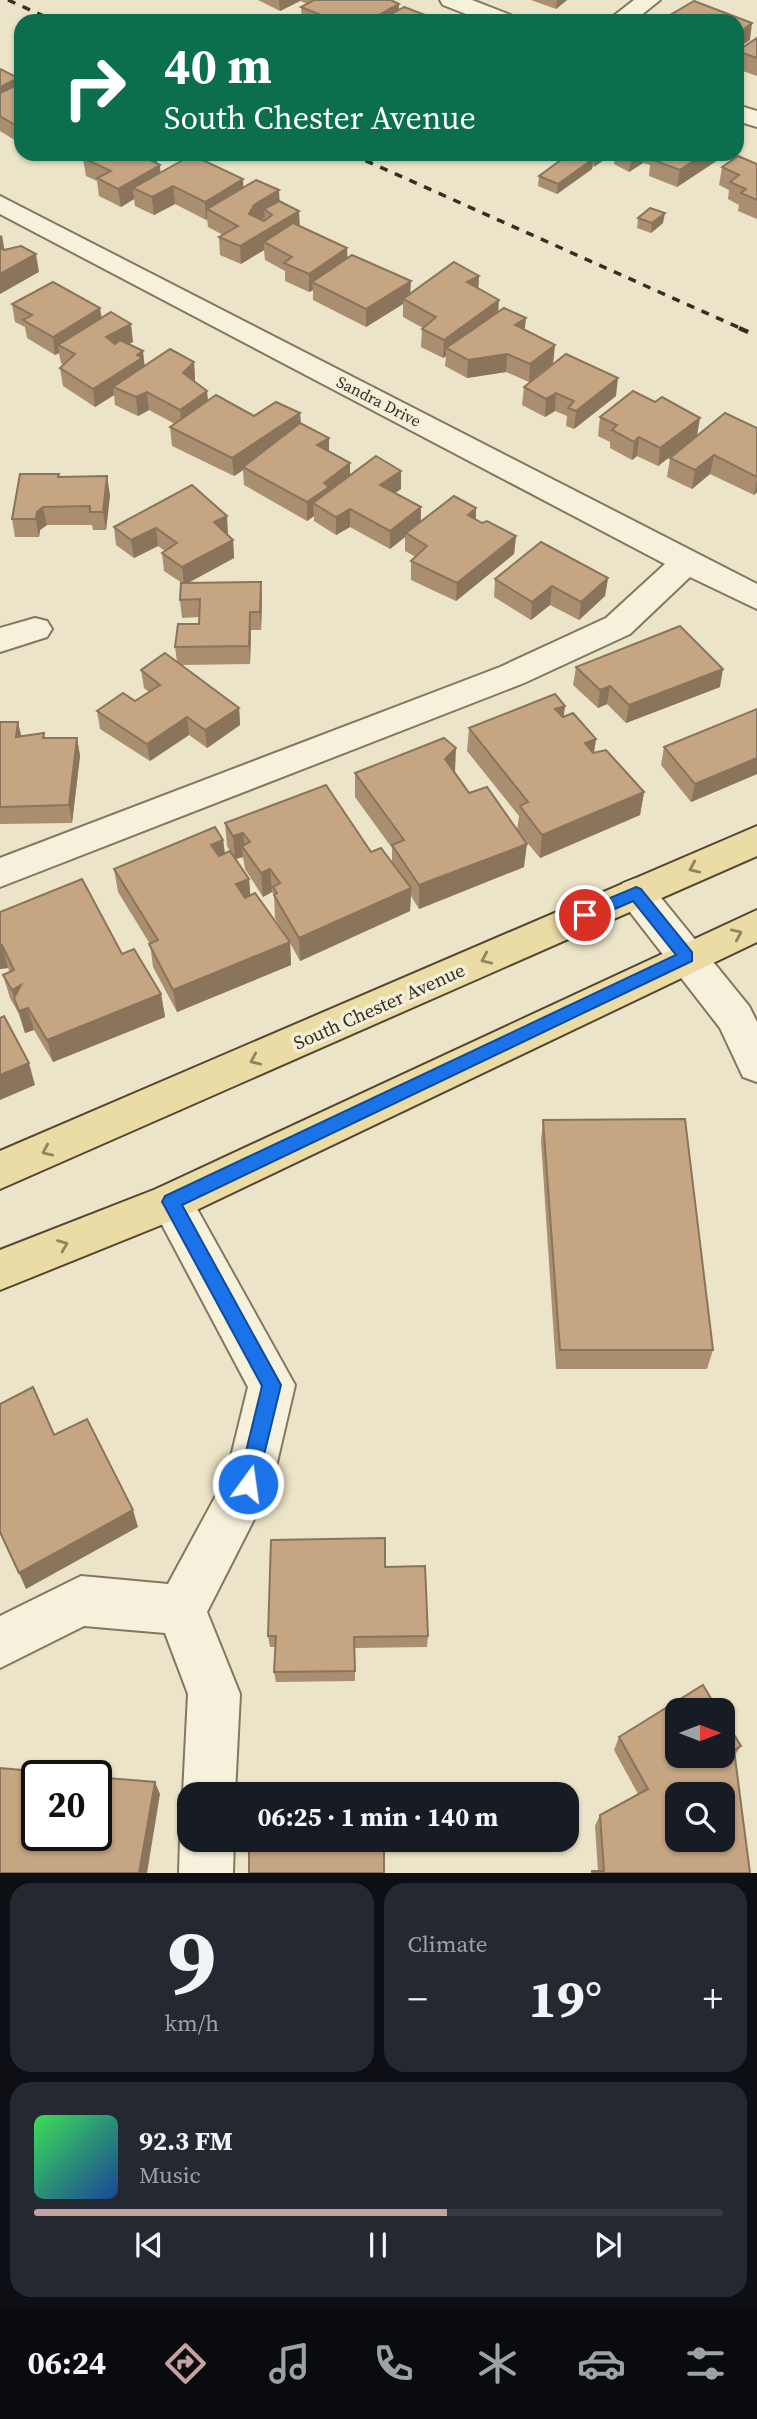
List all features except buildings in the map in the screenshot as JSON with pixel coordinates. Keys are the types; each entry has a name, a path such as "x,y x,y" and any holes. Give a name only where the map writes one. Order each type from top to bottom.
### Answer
{"main road":[{"name":"South Chester Avenue","path":"0,1171 757,840"},
{"path":"0,1270 171,1202 757,925"}],"street":[{"path":"451,0 487,14"},
{"path":"629,14 649,0"},
{"name":"Sandra Drive","path":"0,204 757,598"},
{"path":"0,873 512,675 618,626 688,561"},
{"path":"0,640 35,629"},
{"path":"636,893 735,1018 757,1065"},
{"path":"171,1202 272,1385 248,1484 181,1610 214,1694 210,1782"},
{"path":"0,1643 80,1601 181,1610"},
{"path":"206,1873 207,1852"}],"railway":[{"path":"8,0 39,14"},
{"path":"367,161 742,329"},
{"path":"739,328 757,336"}],"route":[{"path":"248,1484 272,1385 171,1202 687,957 636,893 585,915"}]}
